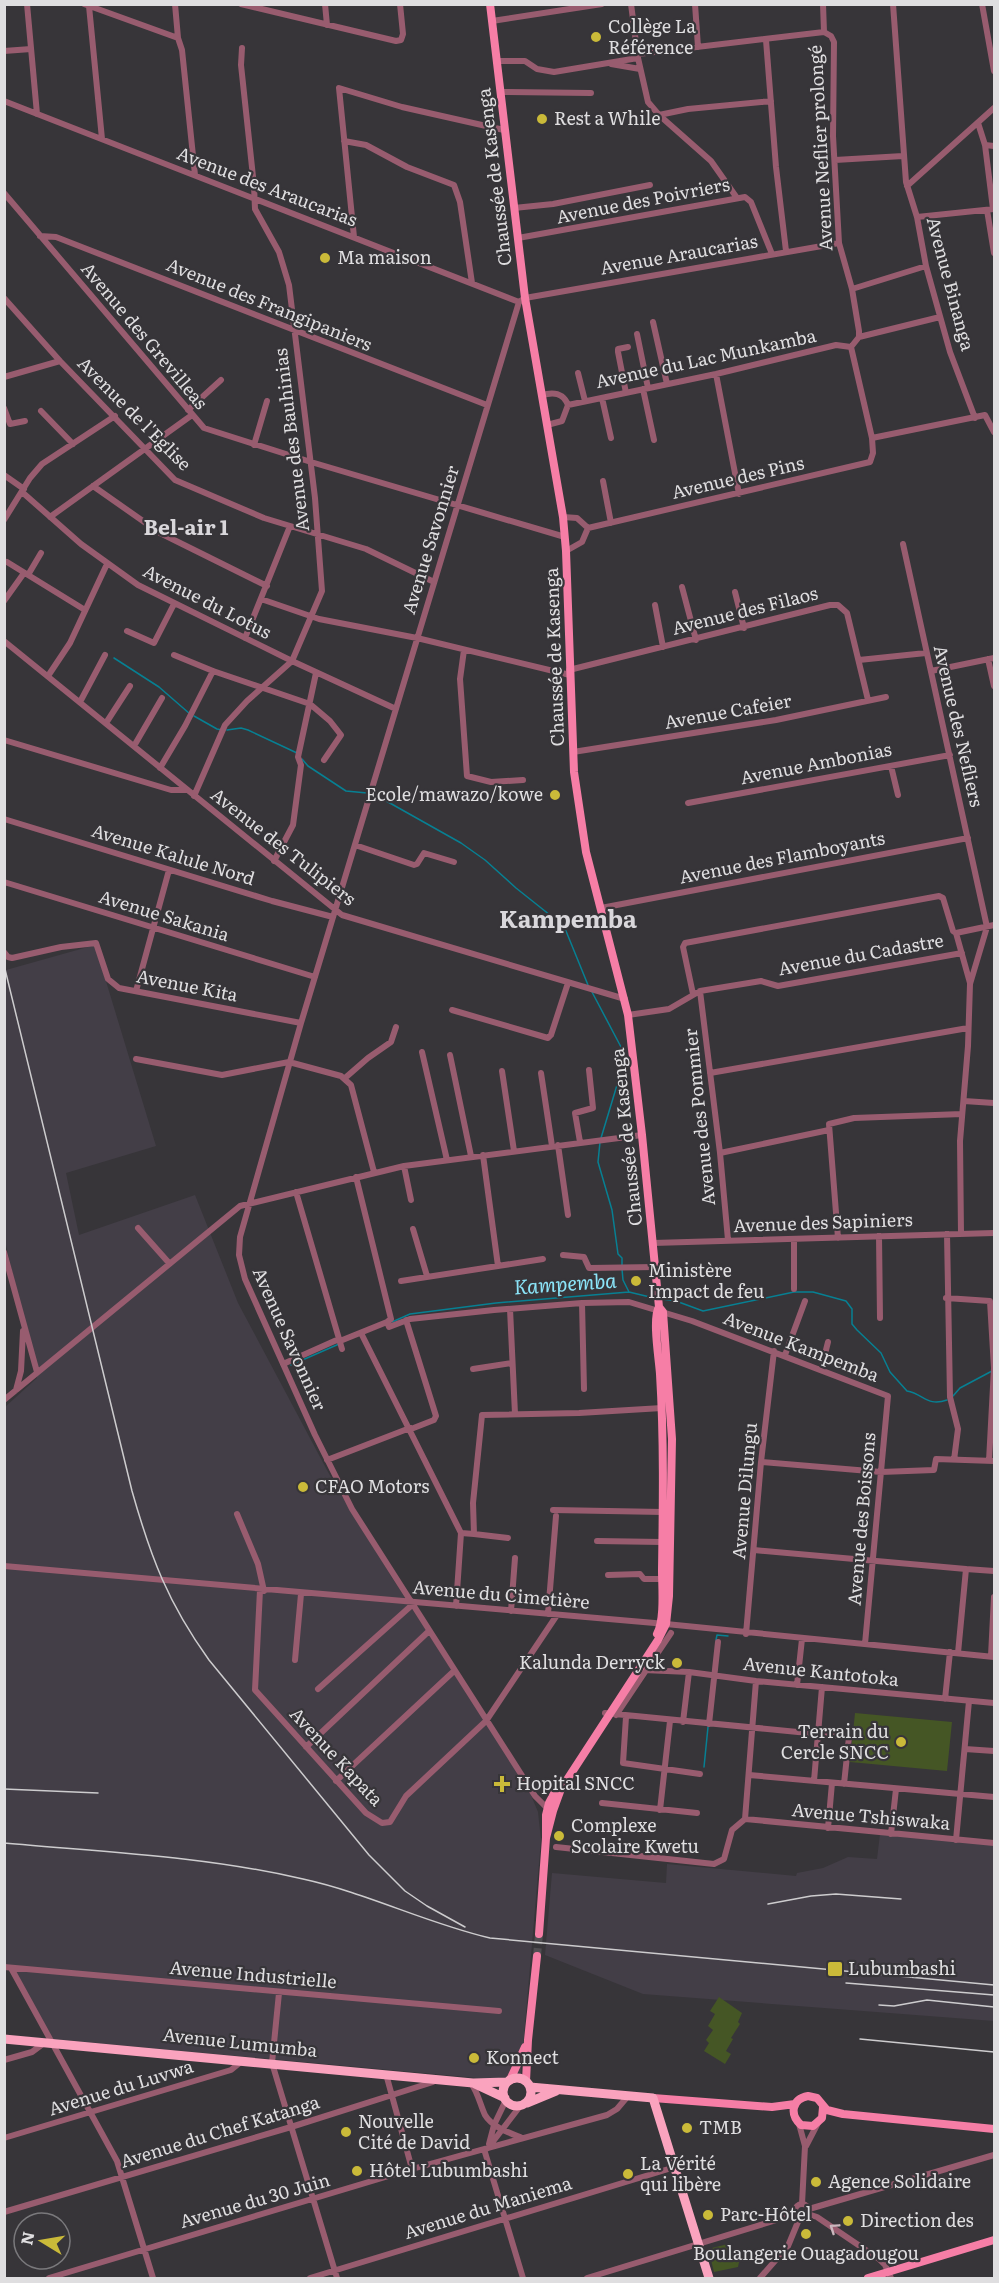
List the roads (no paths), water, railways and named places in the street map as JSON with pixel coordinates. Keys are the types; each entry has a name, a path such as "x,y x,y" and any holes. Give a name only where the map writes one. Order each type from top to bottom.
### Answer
{"highway":[{"name":"Avenue Lumumba","path":"4,2039 472,2082 509,2081 518,2078 528,2084 558,2090 653,2098"},
{"path":"505,2099 503,2090 509,2081"},
{"name":"Avenue Lumumba","path":"472,2082 513,2105 523,2104 558,2090"},
{"path":"523,2104 530,2096 528,2084"},
{"path":"653,2098 709,2278"}],"main road":[{"name":"Chaussée de Kasenga","path":"490,4 518,238 522,300 542,395 565,537 573,752 586,852 628,1015 659,1306 668,1439 669,1596 663,1624 550,1810 539,1934"},
{"name":"Chaussée de Kasenga","path":"659,1306 662,1408 668,1439 662,1542 663,1624"},
{"path":"528,2084 528,2040 537,1956"},
{"path":"509,2081 528,2040"},
{"path":"796,2119 795,2104 800,2098 808,2096 817,2098 823,2107 823,2115 819,2122"},
{"name":"Avenue Lumumba","path":"653,2098 772,2108 795,2104"},
{"path":"823,2107 843,2114 994,2129"},
{"path":"772,2108 810,2126 830,2116 843,2114"},
{"path":"868,2278 890,2275 994,2240"}],"street":[{"path":"27,4 38,114"},
{"path":"175,4 195,175"},
{"path":"325,4 327,25"},
{"path":"246,5 396,41 401,40 403,34 400,4"},
{"path":"492,21 602,4"},
{"path":"631,4 640,69 648,102 659,115 711,161 737,198"},
{"path":"695,4 698,47"},
{"name":"Avenue Neflier prolongé","path":"823,4 824,32 831,36 834,42 835,160 839,243 852,289 859,338"},
{"name":"Avenue Binanga","path":"893,4 907,186 917,217 926,266 950,352 975,418"},
{"path":"982,4 993,52 994,71"},
{"path":"102,139 86,5 178,38"},
{"path":"497,61 527,61 537,69 550,72 610,64 638,56 698,47 824,32"},
{"path":"766,40 780,209 786,251"},
{"name":"Avenue des Bauhinias","path":"194,796 221,731 235,712 292,661 323,587 311,462 285,267 255,209 241,65 242,48"},
{"path":"4,51 31,49"},
{"path":"610,64 640,69"},
{"path":"354,237 340,87 402,107 504,130"},
{"path":"500,92 591,93"},
{"name":"Avenue des Araucarias","path":"4,101 472,283 522,300"},
{"path":"659,115 688,109 771,101"},
{"path":"907,186 994,108"},
{"path":"978,123 986,145 994,253"},
{"path":"345,141 364,144 407,167 453,185 460,202 472,283"},
{"path":"986,145 994,146"},
{"path":"835,160 903,156"},
{"path":"514,208 553,204 650,185"},
{"name":"Avenue des Grevilleas","path":"4,193 207,430 565,537"},
{"name":"Avenue des Poivriers","path":"518,238 745,197 750,200 772,254"},
{"path":"917,217 991,209"},
{"name":"Avenue des Frangipaniers","path":"40,236 56,237 487,405"},
{"name":"Avenue Araucarias","path":"522,300 839,243"},
{"path":"852,289 926,266"},
{"name":"Avenue de l'Eglise","path":"4,298 60,361 179,483 238,508 375,552 434,582"},
{"name":"Avenue Savonnier","path":"522,300 487,405 289,1062 248,1204 239,1245 242,1271 327,1460 352,1509 535,1796 550,1810"},
{"path":"940,317 859,338 851,347 872,438 987,415 994,432"},
{"path":"653,322 667,384"},
{"path":"637,334 654,440"},
{"name":"Avenue du Lac Munkamba","path":"568,405 716,374 836,345 851,347"},
{"path":"626,393 618,349 628,347"},
{"path":"4,377 60,361"},
{"path":"578,373 585,401"},
{"path":"716,374 739,494"},
{"path":"50,517 145,449 190,412 221,380"},
{"path":"542,395 557,393 565,398 568,405 562,421 547,425"},
{"path":"602,398 611,438"},
{"path":"254,445 267,401"},
{"path":"4,408 10,424 25,421"},
{"path":"41,411 73,444"},
{"path":"4,519 42,464 115,416"},
{"name":"Avenue des Pins","path":"588,528 868,464 873,456 872,438"},
{"name":"Avenue du Lotus","path":"4,475 107,564 138,585 316,673 396,709"},
{"path":"603,481 611,522"},
{"path":"93,486 160,533 267,586"},
{"path":"562,517 577,518 588,528 582,542 566,551"},
{"path":"245,638 290,526"},
{"name":"Avenue des Nefliers","path":"903,544 968,838 991,926 970,984 960,1141 961,1234"},
{"path":"4,601 41,553"},
{"path":"8,562 85,609"},
{"path":"48,676 70,643 107,564"},
{"path":"682,587 696,640"},
{"path":"735,592 744,628"},
{"path":"261,598 311,617 417,638 570,673"},
{"path":"127,631 154,643 174,604"},
{"path":"655,605 663,647"},
{"name":"Avenue des Filaos","path":"570,673 830,605 838,605 847,614 859,660"},
{"name":"Avenue des Tulipiers","path":"4,640 274,861 346,916 625,999"},
{"path":"464,650 460,679 467,776 491,782 523,780"},
{"path":"868,700 859,660 926,653"},
{"path":"80,702 105,655"},
{"path":"174,655 213,671 310,704 330,721 341,735 324,760"},
{"path":"931,671 991,659 994,686"},
{"path":"160,768 213,671"},
{"path":"274,861 294,821 301,765 298,756 316,673"},
{"path":"106,723 130,686"},
{"name":"Avenue Cafeier","path":"573,752 756,724 886,697"},
{"path":"135,746 162,698"},
{"path":"4,740 171,790 186,789"},
{"name":"Avenue Ambonias","path":"688,803 950,755"},
{"path":"891,766 898,795"},
{"name":"Avenue Kalule Nord","path":"4,819 333,917"},
{"name":"Avenue des Flamboyants","path":"601,908 968,838"},
{"path":"355,845 414,865 425,853 454,862"},
{"path":"136,991 169,870"},
{"name":"Avenue Sakania","path":"4,882 315,977"},
{"path":"693,994 683,947 685,943 939,896 943,898 953,931 957,933 970,984"},
{"path":"957,933 991,926"},
{"name":"Avenue Kita","path":"4,952 12,958 61,947 96,944 108,979 119,988 301,1023"},
{"name":"Avenue du Cadastre","path":"628,1015 669,1009 700,991 761,981 775,986 794,984 962,953"},
{"path":"452,1010 548,1038 568,983"},
{"name":"Avenue des Pommier","path":"700,991 728,1240"},
{"path":"345,1078 391,1042 396,1027"},
{"path":"710,1072 968,1028"},
{"path":"422,1052 447,1160"},
{"path":"450,1055 471,1156"},
{"path":"136,1059 222,1075 289,1062 345,1078 352,1088 374,1172"},
{"path":"502,1071 514,1151"},
{"path":"580,1142 575,1113 593,1108 589,1071"},
{"path":"541,1073 568,1215"},
{"path":"964,1101 994,1103"},
{"path":"838,1238 829,1130 831,1123 854,1118 962,1114"},
{"path":"720,1153 829,1130"},
{"path":"4,1400 236,1208 404,1166 642,1135"},
{"path":"483,1155 498,1266"},
{"path":"404,1166 411,1200"},
{"path":"356,1177 388,1322"},
{"path":"296,1192 341,1343"},
{"path":"138,1228 169,1263"},
{"path":"413,1229 427,1276"},
{"name":"Avenue des Sapiniers","path":"653,1243 994,1233"},
{"path":"947,1234 946,1298 950,1397 958,1429 954,1460"},
{"path":"879,1236 880,1318"},
{"path":"794,1239 794,1289"},
{"path":"4,1252 37,1372"},
{"path":"563,1255 584,1257 589,1268 655,1267"},
{"path":"401,1281 543,1259"},
{"path":"762,1462 881,1472 914,1472 934,1470 935,1459 992,1461 994,1371 990,1300 946,1298"},
{"path":"786,1355 805,1300"},
{"name":"Avenue Kampemba","path":"283,1364 362,1335 388,1322 582,1303 629,1302 659,1306 888,1396"},
{"path":"582,1303 584,1389"},
{"path":"510,1309 515,1414"},
{"path":"327,1460 434,1420 436,1416 406,1320"},
{"path":"16,1390 21,1363 22,1322"},
{"path":"362,1335 461,1533 456,1606"},
{"path":"821,1370 828,1342"},
{"name":"Avenue Dilungu","path":"746,1634 774,1351"},
{"path":"473,1370 512,1363"},
{"name":"Avenue des Boissons","path":"865,1644 888,1396"},
{"path":"474,1534 473,1503 483,1414 579,1413 662,1408"},
{"path":"548,1614 554,1513 663,1512"},
{"path":"237,1514 258,1564 262,1590"},
{"path":"461,1533 508,1538"},
{"path":"597,1541 662,1542"},
{"path":"754,1550 994,1571"},
{"path":"511,1611 515,1558"},
{"name":"Avenue du Cimetière","path":"4,1566 412,1604 663,1624 746,1634 993,1656"},
{"path":"958,1653 966,1569"},
{"path":"608,1575 640,1574 644,1579 662,1579"},
{"name":"Avenue Kapata","path":"262,1590 255,1690 366,1813 379,1822 387,1823 406,1796 486,1721 557,1615"},
{"path":"295,1660 301,1594"},
{"path":"993,1656 994,1597"},
{"path":"318,1689 412,1604"},
{"path":"306,1747 429,1631"},
{"path":"671,1633 610,1714 849,1737 844,1784"},
{"path":"797,1685 802,1639"},
{"path":"709,1724 718,1642"},
{"path":"945,1699 950,1652"},
{"name":"Avenue Kantotoka","path":"644,1670 689,1672 756,1681 994,1703"},
{"path":"336,1781 454,1671"},
{"path":"683,1722 689,1672"},
{"path":"556,1847 714,1864 724,1859 732,1830 745,1820 756,1681"},
{"path":"814,1781 822,1687"},
{"path":"956,1840 969,1701"},
{"path":"626,1717 622,1762 700,1773"},
{"path":"660,1809 670,1721"},
{"path":"965,1749 994,1751"},
{"path":"750,1775 994,1797"},
{"path":"828,1828 832,1783"},
{"path":"891,1834 896,1788"},
{"path":"602,1803 697,1813"},
{"name":"Avenue Tshiswaka","path":"745,1820 994,1843"},
{"path":"8,1968 48,2044 91,2112 117,2161 153,2278"},
{"name":"Avenue Industrielle","path":"8,1968 499,2011"},
{"path":"279,1993 272,2063 337,2278"},
{"path":"4,2060 32,2052 48,2044"},
{"name":"Avenue du Luvwa","path":"4,2138 231,2070 243,2061"},
{"path":"386,2074 412,2169"},
{"name":"Avenue du Chef Katanga","path":"4,2212 291,2127 443,2079"},
{"path":"472,2082 486,2117 502,2129 522,2138"},
{"name":"Avenue du 30 Juin","path":"49,2278 412,2169 607,2115 617,2109 628,2096"},
{"path":"505,2099 492,2123 486,2149 504,2219 523,2278"},
{"path":"486,2149 523,2104"},
{"path":"796,2119 806,2146 802,2204 808,2211 879,2259 890,2275"},
{"path":"806,2146 819,2122"},
{"path":"587,2278 994,2155"},
{"name":"Avenue du Maniema","path":"310,2278 675,2167"},
{"path":"760,2278 789,2247 798,2216 797,2206 802,2204"}],"waterway":[{"path":"114,658 159,687 190,714"},
{"path":"194,716 222,730"},
{"path":"227,730 241,728 248,730 297,753"},
{"path":"302,759 308,766 346,791 367,793"},
{"path":"372,793 461,843 485,860 560,923 566,931 588,985"},
{"path":"592,992 621,1047 624,1062 601,1138"},
{"path":"600,1142 598,1162 612,1210 618,1254 622,1258 622,1265"},
{"path":"622,1269 623,1280 629,1292"},
{"name":"Kampemba","path":"392,1322 410,1314 496,1303 629,1292 654,1298"},
{"name":"Kampemba","path":"662,1299 676,1301 703,1311 794,1292 813,1292 846,1301 852,1309 852,1324 881,1353 890,1372 907,1391 930,1401 947,1400"},
{"name":"Kampemba","path":"291,1365 339,1344"},
{"name":"Kampemba","path":"953,1396 960,1388 992,1371"},
{"path":"716,1640 717,1635 728,1636"},
{"path":"704,1767 708,1727"}],"tunnel":[{"path":"537,1956 539,1934"}],"railway":[{"path":"4,965 132,1491 146,1538 162,1579 182,1619 209,1660 369,1855 405,1891 465,1927"},
{"path":"4,1789 98,1793"},
{"path":"4,1843 192,1860 266,1871 327,1885 490,1938 994,1985"},
{"path":"768,1904 836,1894 901,1899"},
{"path":"846,1983 994,1995"},
{"path":"879,2005 894,2006 927,2000 994,2007"},
{"path":"860,2039 994,2052"}],"place":[{"name":"Collège La Référence","path":"596,37"},
{"name":"Rest a While","path":"542,119"},
{"name":"Ma maison","path":"325,258"},
{"name":"Ecole/mawazo/kowe","path":"555,795"},
{"name":"Ministère Impact de feu","path":"636,1281"},
{"name":"CFAO Motors","path":"303,1487"},
{"name":"Kalunda Derryck","path":"677,1663"},
{"name":"Terrain du Cercle SNCC","path":"901,1742"},
{"name":"Hopital SNCC","path":"502,1784"},
{"name":"Complexe Scolaire Kwetu","path":"559,1836"},
{"name":"Lubumbashi","path":"835,1969"},
{"name":"Konnect","path":"474,2058"},
{"name":"TMB","path":"687,2128"},
{"name":"Nouvelle Cité de David","path":"346,2132"},
{"name":"Hôtel Lubumbashi","path":"357,2171"},
{"name":"La Vérité qui libère","path":"628,2174"},
{"name":"Agence Solidaire","path":"816,2182"},
{"name":"Parc-Hôtel","path":"708,2215"},
{"name":"Direction des","path":"848,2221"},
{"name":"Boulangerie Ouagadougou","path":"806,2234"}],"district":[{"name":"Bel-air 1","path":"186,528"},
{"name":"Kampemba","path":"568,920"}]}
